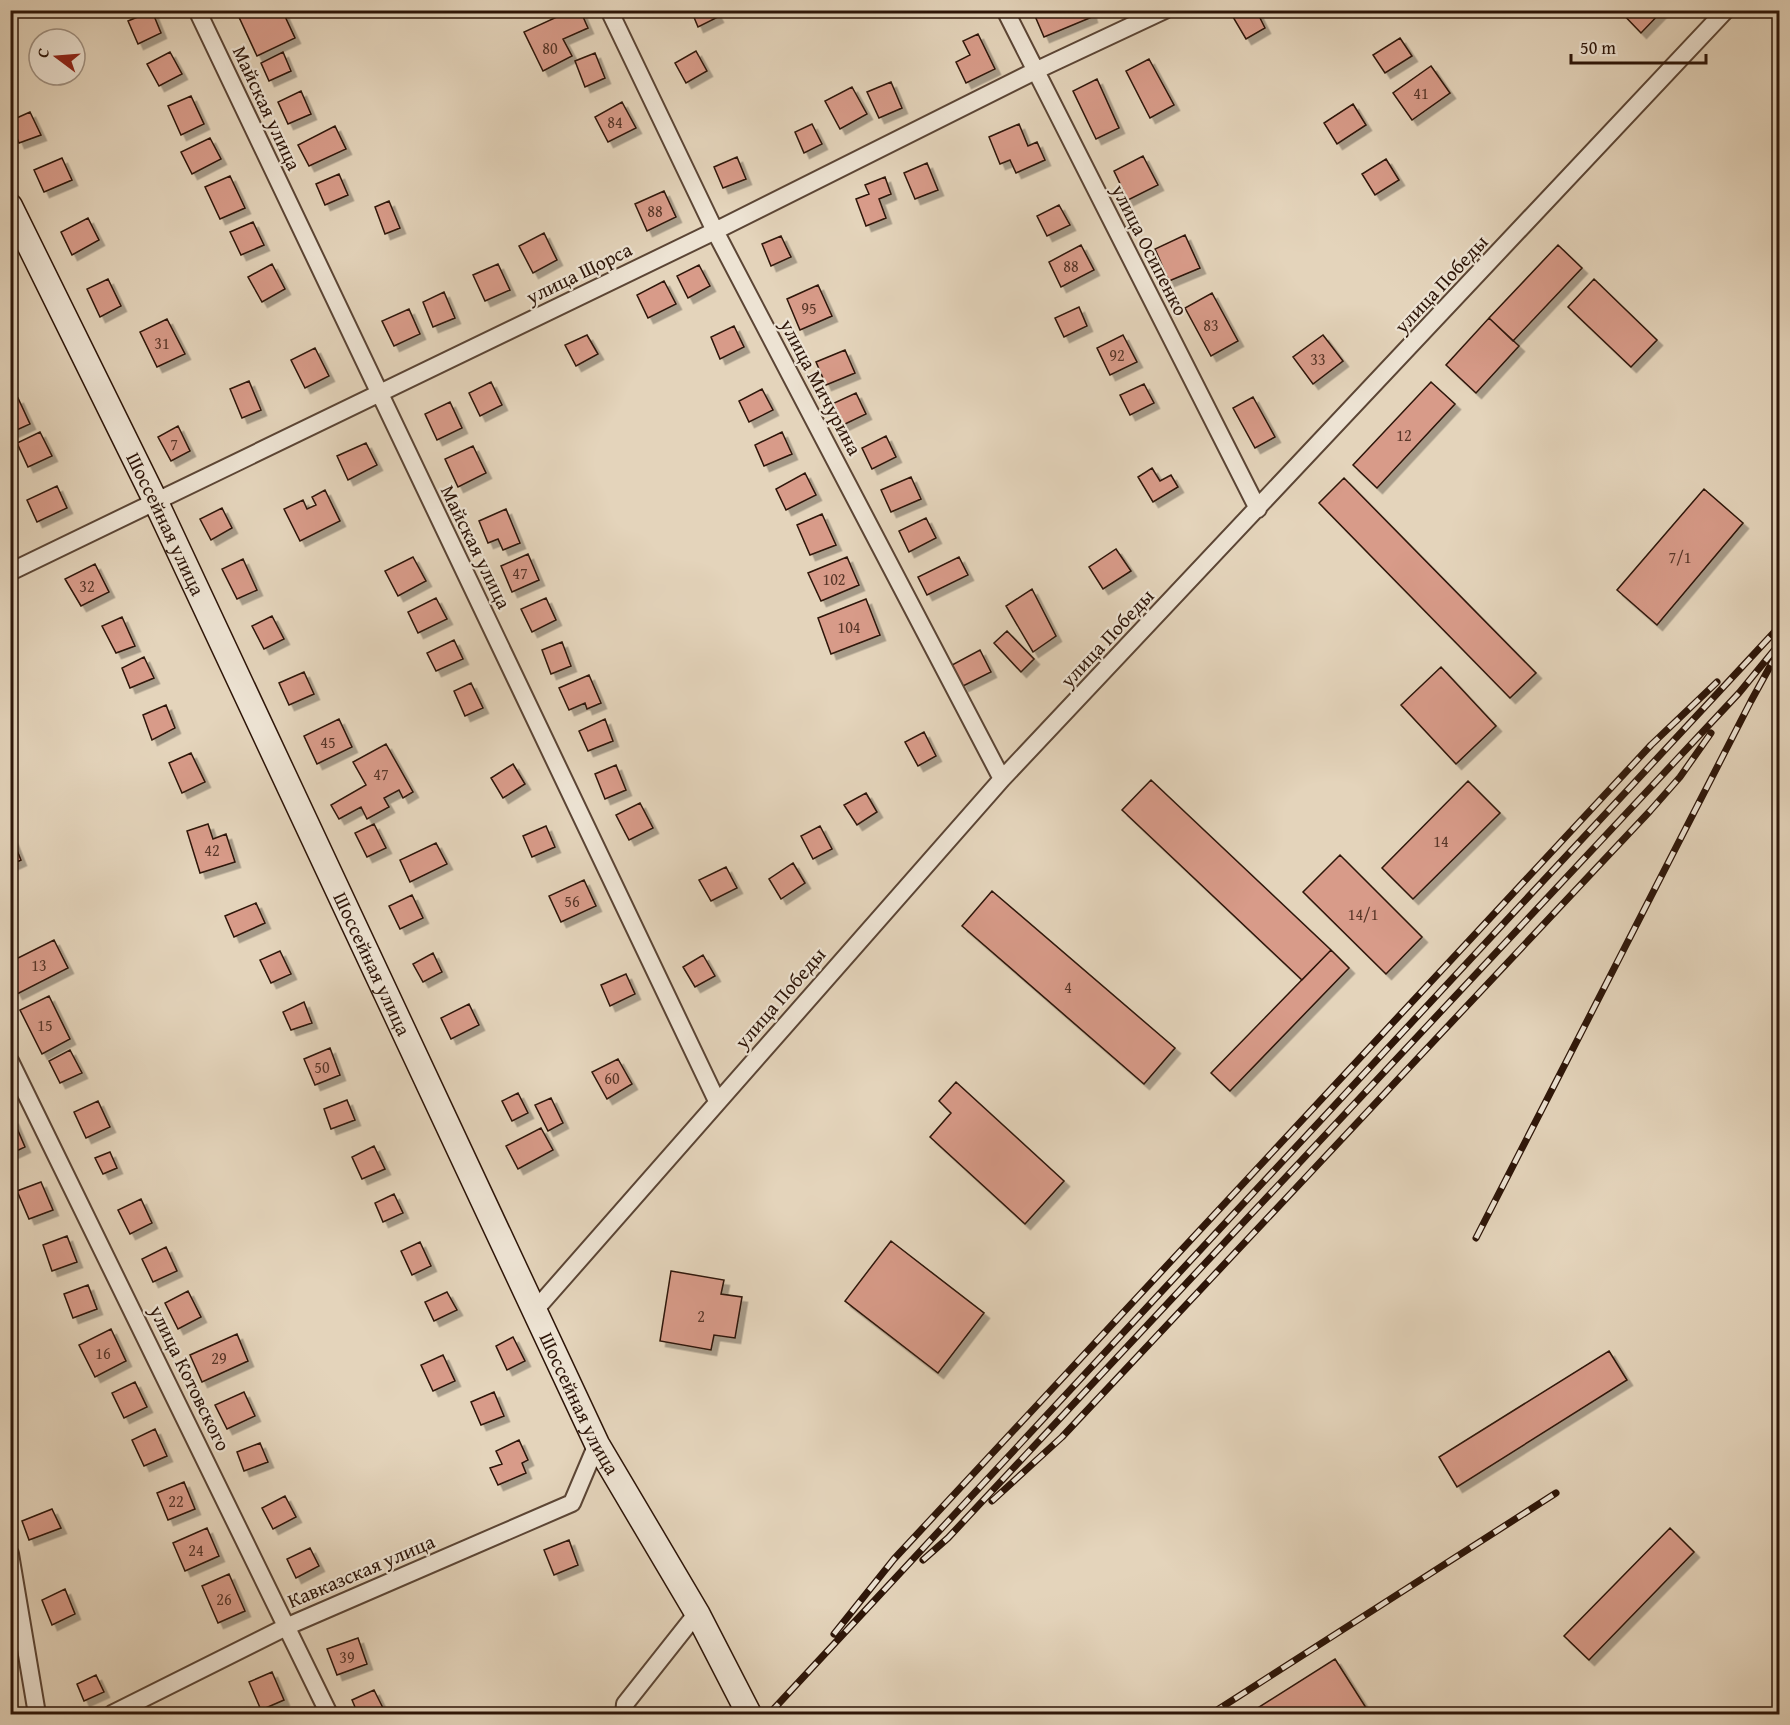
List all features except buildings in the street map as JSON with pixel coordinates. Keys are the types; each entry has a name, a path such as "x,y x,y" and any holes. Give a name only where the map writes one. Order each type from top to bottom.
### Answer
{"main road":[{"name":"Шоссейная улица","path":"10,206 155,500 597,1444 697,1613 749,1714"}],"street":[{"name":"Майская улица","path":"197,10 717,1101"},
{"name":"улица Мичурина","path":"609,10 716,231 1002,779"},
{"name":"улица Осипенко","path":"1005,10 1258,509"},
{"name":"улица Щорса","path":"10,572 378,392 716,231 1035,71 1165,10"},
{"name":"улица Победы","path":"536,1310 717,1101 1002,779 1726,10"},
{"name":"улица Котовского","path":"10,1061 329,1714"},
{"name":"Кавказская улица","path":"112,1714 288,1626 573,1503 597,1444"},
{"path":"10,1554 37,1714"},
{"path":"624,1714 625,1704 697,1613"}],"railway":[{"path":"769,1714 1780,626"},
{"path":"923,1560 948,1538 1739,693 1780,643"},
{"path":"1476,1238 1773,661"},
{"path":"834,1634 894,1559 1651,745 1717,682"},
{"path":"992,1501 1062,1437 1650,811 1680,777 1711,733"},
{"path":"1211,1714 1556,1493"}]}
